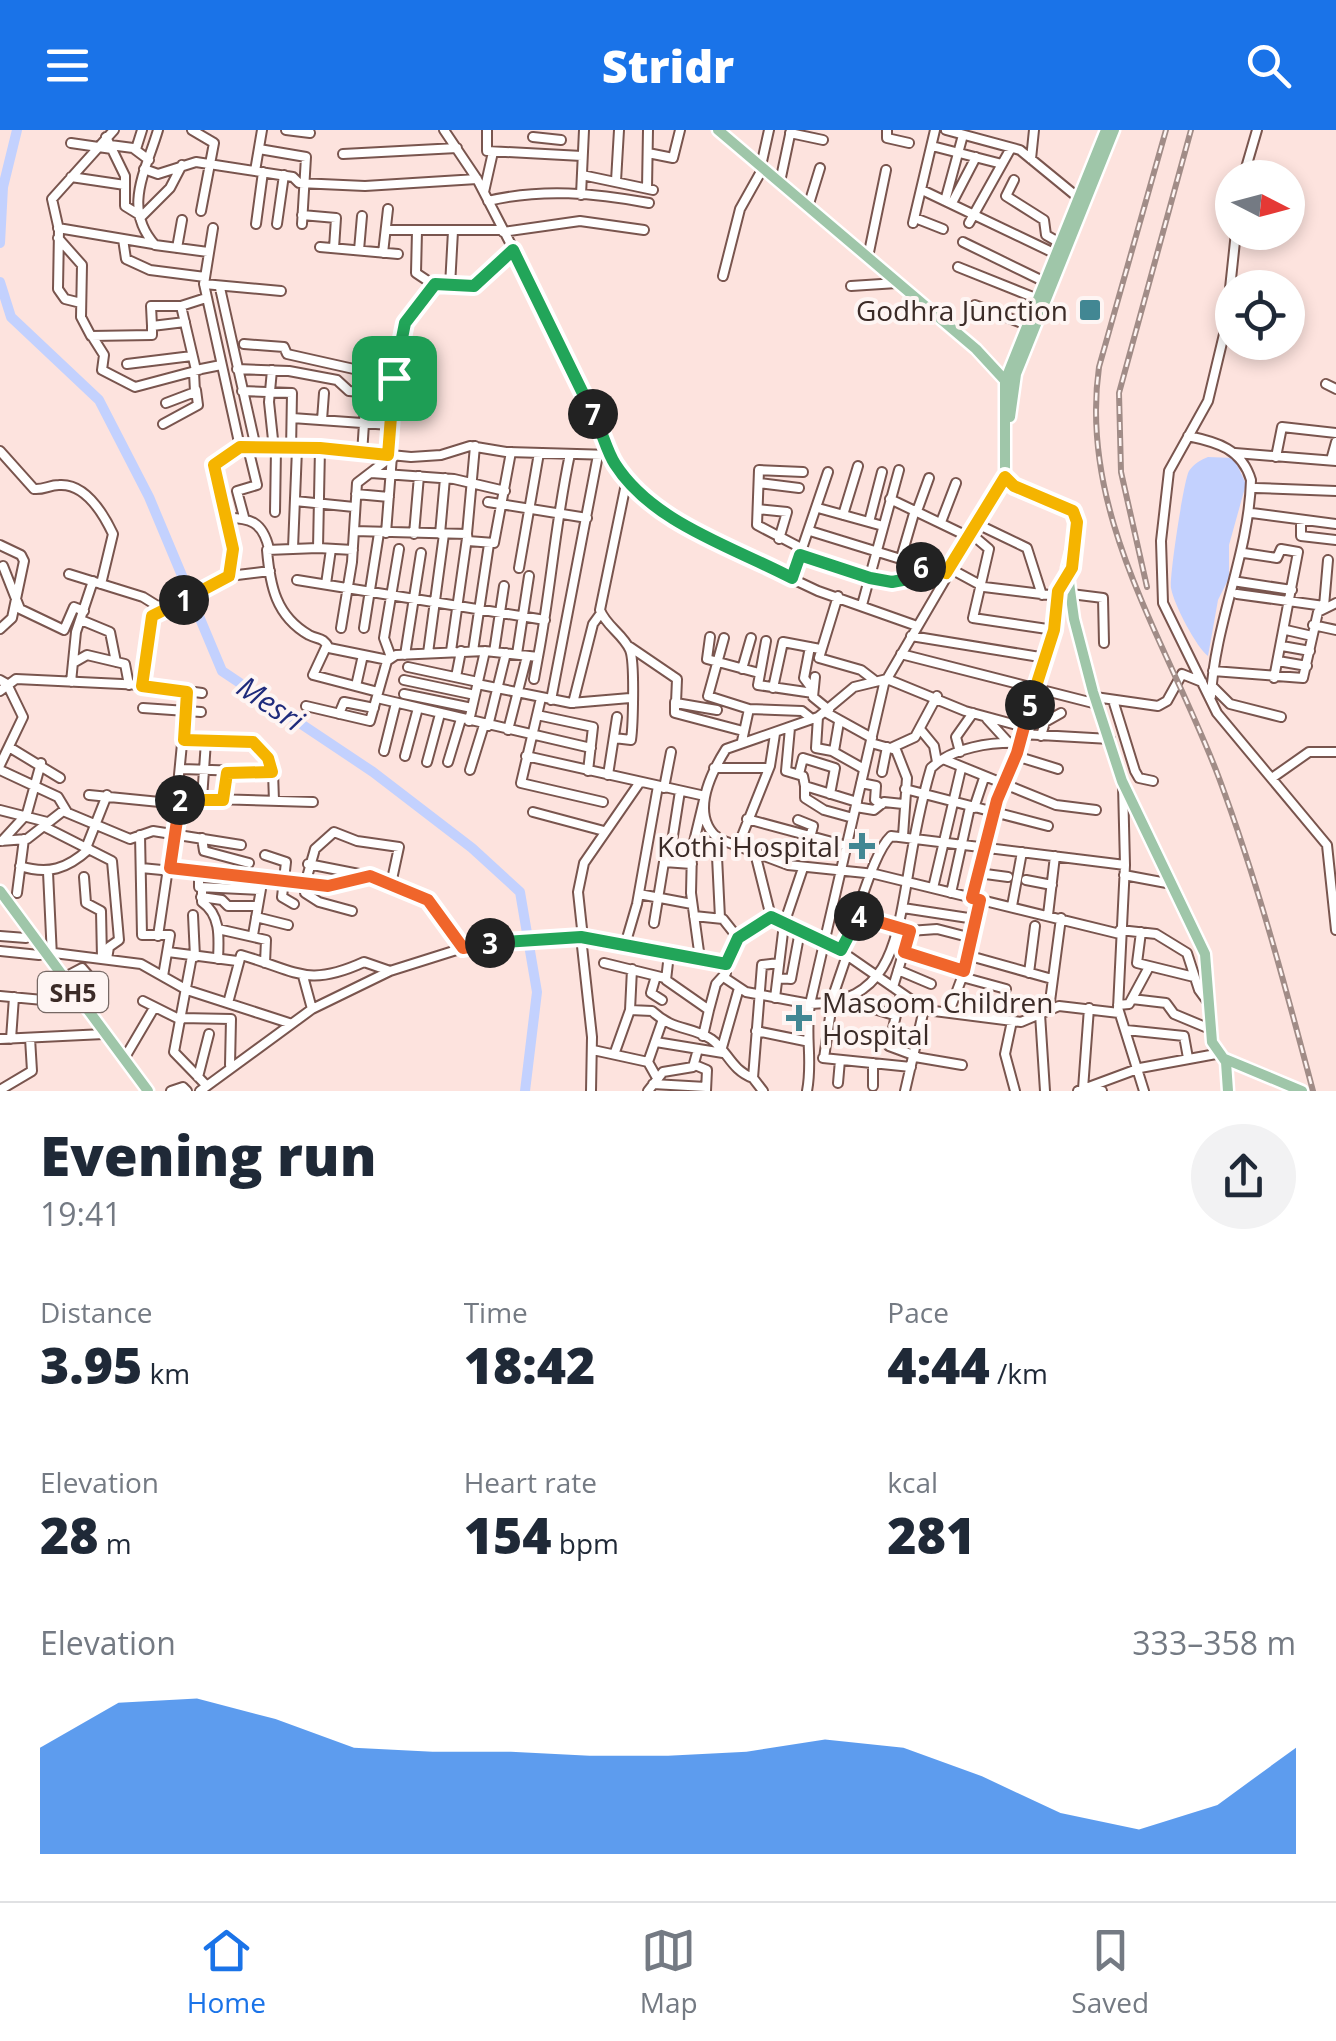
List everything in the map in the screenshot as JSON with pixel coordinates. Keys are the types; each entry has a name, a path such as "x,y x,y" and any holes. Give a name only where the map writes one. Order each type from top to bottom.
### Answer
{"main road":[{"path":"718,130 1010,378"},
{"path":"1010,378 1106,130"},
{"path":"1114,130 1058,249 1010,378 1005,474 1014,486 1073,511 1076,532 1064,595 1122,781 1205,954 1210,1030 1229,1091"},
{"name":"SH5","path":"0,892 52,957 140,1091"},
{"name":"SH5","path":"0,902 75,1003 148,1091"},
{"path":"1220,1056 1302,1091"}],"street":[{"path":"136,149 142,130"},
{"path":"153,244 139,216 137,187 158,130"},
{"path":"192,130 214,142 201,211"},
{"path":"256,224 262,130"},
{"path":"286,130 310,133"},
{"path":"444,130 486,196 611,456 627,479 653,505 714,542 792,578 917,626"},
{"path":"486,196 490,151 487,130"},
{"path":"581,195 584,130"},
{"path":"616,181 620,130"},
{"path":"582,175 650,189 648,130"},
{"path":"648,153 673,158 680,130"},
{"path":"734,144 738,130"},
{"path":"723,276 740,210 762,167 768,130"},
{"path":"887,130 887,138 909,143"},
{"path":"935,130 914,220 943,229"},
{"path":"946,130 1011,148 1082,200"},
{"path":"1031,159 1034,130"},
{"path":"1248,160 1257,130"},
{"path":"780,182 791,131 824,140"},
{"path":"948,202 962,133"},
{"path":"532,154 534,134 561,140"},
{"path":"110,137 136,149 148,160"},
{"path":"80,303 59,294 58,233 52,198 110,137"},
{"path":"110,137 125,184 125,206 139,216"},
{"path":"70,143 98,148"},
{"path":"932,146 1002,164"},
{"path":"343,154 457,148"},
{"path":"968,224 1011,148"},
{"path":"259,149 305,156 302,220 336,218 334,248"},
{"path":"468,165 490,151 582,156"},
{"path":"948,202 976,157"},
{"path":"144,170 158,174 182,165 210,165 284,175 305,183 365,186 477,179"},
{"path":"139,216 170,188 182,165"},
{"path":"808,206 820,168"},
{"path":"868,257 886,170"},
{"path":"278,224 284,175"},
{"path":"70,176 125,184"},
{"path":"1014,180 1006,196 1044,220 1047,236 1058,249"},
{"path":"922,190 1058,249"},
{"path":"486,196 530,191 649,204"},
{"path":"384,252 388,209"},
{"path":"359,250 362,216"},
{"path":"178,248 182,220"},
{"path":"386,230 502,232 580,221 644,230"},
{"path":"212,228 204,281 206,298 221,366 257,485 236,493 244,517"},
{"path":"417,231 416,273 435,284 474,286 513,250"},
{"path":"450,286 452,231"},
{"path":"58,233 208,252"},
{"path":"58,233 82,265 82,317 104,356 102,370 135,386 221,366"},
{"path":"123,239 128,262 220,288 282,292"},
{"path":"963,242 1045,282"},
{"path":"320,247 398,254"},
{"path":"1233,250 1208,400 1169,472 1161,541 1163,602 1211,700 1327,845 1336,930"},
{"path":"958,267 1038,299"},
{"path":"851,286 898,283"},
{"path":"364,628 389,497 394,378 405,323 435,284"},
{"path":"220,288 242,391 248,448"},
{"path":"92,336 152,335 152,306 181,306 206,298"},
{"path":"975,305 1027,326"},
{"path":"163,424 198,405 196,371 181,306"},
{"path":"152,326 184,322"},
{"path":"244,344 284,347 286,354 394,378"},
{"path":"128,364 192,356"},
{"path":"237,369 337,380 350,391 393,395"},
{"path":"272,370 275,508 295,503 354,508"},
{"path":"1326,384 1336,389"},
{"path":"166,403 196,390"},
{"path":"242,391 292,393 293,548"},
{"path":"362,454 366,392"},
{"path":"322,420 324,393"},
{"path":"292,418 390,425"},
{"path":"1276,457 1282,427 1336,433"},
{"path":"1188,436 1218,442 1235,453 1249,472 1251,486 1213,672 1211,700"},
{"path":"1235,453 1333,461 1336,442"},
{"path":"225,579 233,549 213,466 248,448 441,456 462,446 475,446 511,452 611,456"},
{"path":"456,677 457,605 475,446"},
{"path":"318,548 320,448"},
{"path":"0,451 34,489 63,485 84,492 113,534 82,616 71,682"},
{"path":"354,531 467,536 494,543 511,452"},
{"path":"518,568 539,453"},
{"path":"534,679 570,454"},
{"path":"598,454 560,658 537,715 520,778 523,785 602,802"},
{"path":"341,628 353,550 358,480 385,465 390,455"},
{"path":"843,515 858,466"},
{"path":"803,472 761,469 758,528 802,552 870,578 897,582 913,578 923,564"},
{"path":"862,605 899,470"},
{"path":"792,578 828,472"},
{"path":"869,522 882,472"},
{"path":"369,473 445,478 505,490"},
{"path":"807,1091 809,1056 805,1041 810,1004 887,679 1005,474"},
{"path":"414,534 419,476"},
{"path":"428,653 445,478"},
{"path":"901,558 929,478"},
{"path":"573,703 601,613 627,479"},
{"path":"758,484 799,488"},
{"path":"941,522 956,484"},
{"path":"1256,488 1336,491"},
{"path":"356,494 389,497"},
{"path":"890,499 941,522 1027,548 1042,595"},
{"path":"488,502 586,518"},
{"path":"818,508 883,526"},
{"path":"758,509 787,512 779,539"},
{"path":"1252,513 1336,524"},
{"path":"224,518 244,517 263,529 280,612 327,644 389,659 456,651 538,658"},
{"path":"1301,520 1301,536 1336,540"},
{"path":"810,531 948,571 978,585 1042,595 1102,598 1104,644"},
{"path":"970,531 989,549 973,618 1054,630"},
{"path":"473,651 489,544"},
{"path":"0,545 23,558 12,618 0,629"},
{"path":"269,549 353,550"},
{"path":"326,584 331,549"},
{"path":"1244,553 1277,558 1281,549 1298,550 1274,678"},
{"path":"306,706 369,721 389,659 384,642 399,550"},
{"path":"405,655 421,553"},
{"path":"1213,672 1301,679 1308,666 1314,625 1324,606 1328,560"},
{"path":"3,566 20,609 64,630 74,608 110,632 116,662"},
{"path":"142,686 152,618 225,579 270,570"},
{"path":"69,574 146,598 166,609"},
{"path":"508,730 519,694 529,576"},
{"path":"297,580 545,620"},
{"path":"1238,582 1324,606 1336,602"},
{"path":"448,762 472,708 490,652 504,586"},
{"path":"1236,594 1291,595"},
{"path":"949,1012 970,956 984,847 1064,595"},
{"path":"838,596 804,678 821,715 816,748 834,751 864,769"},
{"path":"601,613 627,644 678,680 674,712 716,723 742,736 775,734 821,715 854,687 887,679 937,696 1022,735 1110,740"},
{"path":"1314,625 1335,627"},
{"path":"1286,630 1312,636"},
{"path":"911,636 1046,658"},
{"path":"710,637 706,658 759,674"},
{"path":"718,705 707,695 724,638"},
{"path":"742,669 751,638"},
{"path":"766,641 758,685 813,692"},
{"path":"772,688 783,642 815,648"},
{"path":"327,644 313,674 356,686 376,699"},
{"path":"614,738 631,740 635,717 630,698 633,659 627,644"},
{"path":"1282,646 1310,651"},
{"path":"815,648 822,661 849,666 874,680"},
{"path":"470,770 506,653"},
{"path":"901,654 1035,688 1096,700 1158,706 1167,701 1182,674 1202,682"},
{"path":"356,686 363,655"},
{"path":"73,663 86,656 116,662 128,668 129,685"},
{"path":"560,658 584,662"},
{"path":"1278,661 1308,666"},
{"path":"408,667 456,677 477,687"},
{"path":"813,692 815,678"},
{"path":"202,693 16,679 2,685 23,715 0,767 58,797 67,812 130,839 179,833 241,846"},
{"path":"404,680 497,689 573,703 630,698"},
{"path":"1212,686 1233,705 1281,718"},
{"path":"158,936 179,833 187,692"},
{"path":"404,694 472,708"},
{"path":"889,747 909,740 920,729 937,696"},
{"path":"339,714 344,702 376,699 591,748"},
{"path":"1113,700 1134,771 1138,778 1153,781"},
{"path":"675,702 821,715 889,747 906,769 903,836"},
{"path":"384,751 396,703"},
{"path":"716,723 718,705"},
{"path":"143,708 201,712"},
{"path":"405,756 418,708"},
{"path":"700,960 692,904 693,846 714,768 726,749 742,736 749,708"},
{"path":"960,752 957,736 973,713"},
{"path":"1040,736 1047,720 1061,713"},
{"path":"427,762 440,714"},
{"path":"537,715 593,727 588,771"},
{"path":"984,716 1009,743"},
{"path":"608,776 617,717"},
{"path":"834,751 838,722"},
{"path":"790,728 786,769 799,774"},
{"path":"920,729 940,761 1056,805 1096,810"},
{"path":"738,846 769,768 775,734"},
{"path":"893,986 904,952 903,908 915,837 924,795 940,761 960,752 1009,743 1022,735"},
{"path":"184,740 253,742 268,758 274,802"},
{"path":"202,799 206,741"},
{"path":"9,747 60,778"},
{"path":"882,772 889,747"},
{"path":"625,946 671,752"},
{"path":"1272,778 1309,752 1336,752"},
{"path":"526,756 705,796"},
{"path":"1016,756 1058,769"},
{"path":"830,794 836,769 820,773 803,758 799,774 805,798 824,810 853,818"},
{"path":"1,841 25,817 40,763"},
{"path":"714,768 769,768"},
{"path":"933,888 960,769"},
{"path":"182,770 272,772"},
{"path":"223,800 227,773"},
{"path":"951,893 972,807 984,778"},
{"path":"1122,781 1125,870 1118,1009 1140,1068 1144,1091"},
{"path":"604,1090 591,1089 593,1050 578,879 604,831 628,805 639,782"},
{"path":"861,783 876,787 875,800 882,804 903,804"},
{"path":"805,786 874,810 882,804"},
{"path":"905,788 1048,826"},
{"path":"669,860 680,791"},
{"path":"89,795 180,801 313,802"},
{"path":"20,866 48,872 75,862 88,848 107,796"},
{"path":"705,796 705,818 716,836 720,918 738,938"},
{"path":"0,810 45,824 113,864 119,940 104,959"},
{"path":"1,841 24,840 67,812"},
{"path":"533,812 604,831"},
{"path":"747,820 847,846"},
{"path":"798,820 813,826 810,838"},
{"path":"352,911 306,894 308,864 321,841 334,832 362,842 396,845 401,850 391,884"},
{"path":"140,836 142,934 170,935 163,976"},
{"path":"716,836 804,868 871,873 1120,932 1156,934 1187,953 1210,1005"},
{"path":"824,1058 831,1004 844,953 887,839 915,837 1055,856 1172,884"},
{"path":"202,838 204,850 249,863"},
{"path":"17,894 24,840"},
{"path":"672,843 693,846"},
{"path":"1012,906 1022,852"},
{"path":"755,853 771,917 825,940 924,1009 1012,1021 1044,1012 1118,1009 1128,1005 1149,967"},
{"path":"265,855 286,862 282,898 294,904"},
{"path":"1048,915 1055,856"},
{"path":"654,923 664,862 692,864"},
{"path":"308,864 391,884 435,905 463,948"},
{"path":"140,868 342,886 364,876"},
{"path":"776,998 784,924 804,868"},
{"path":"48,872 52,957 141,964 186,990 289,1023"},
{"path":"199,872 198,885 218,929 218,959"},
{"path":"978,872 1008,877"},
{"path":"84,878 86,903 101,911 104,959"},
{"path":"253,935 262,879"},
{"path":"1026,880 1052,884"},
{"path":"202,892 260,890"},
{"path":"202,892 228,906 258,906"},
{"path":"639,894 692,904"},
{"path":"903,908 975,919"},
{"path":"930,929 933,913"},
{"path":"194,915 194,956 176,1057 198,1077 203,1088 312,1009 390,971 463,948 492,942 582,938 700,960 726,969 740,988 760,995 831,1004 844,1000 878,976 905,930"},
{"path":"860,915 905,930 930,929 972,938"},
{"path":"694,916 720,918"},
{"path":"256,917 288,925"},
{"path":"703,1036 716,984 738,938 771,917"},
{"path":"1046,1091 1044,1012 1061,918"},
{"path":"1029,973 1035,926"},
{"path":"218,929 253,935 269,943 265,963"},
{"path":"778,978 791,979 800,932"},
{"path":"1142,932 1135,962 1194,976"},
{"path":"0,936 26,938"},
{"path":"0,951 39,955"},
{"path":"168,952 237,961"},
{"path":"904,952 1006,989"},
{"path":"662,1000 651,992 669,954"},
{"path":"228,1003 237,961 242,955 303,976 334,976 368,962 390,971"},
{"path":"970,956 1052,979"},
{"path":"604,964 661,977 709,1010"},
{"path":"753,1078 763,964 780,964"},
{"path":"63,978 81,968 101,990"},
{"path":"615,1052 630,1010 632,969"},
{"path":"898,970 931,984"},
{"path":"303,976 312,1009"},
{"path":"722,1052 740,988"},
{"path":"901,993 890,1048 962,1066"},
{"path":"0,996 75,1003"},
{"path":"12,1039 14,997"},
{"path":"1132,999 1168,1004 1174,1014 1210,1030"},
{"path":"844,1000 894,1015"},
{"path":"143,1001 181,1019 231,1019 230,1065"},
{"path":"124,1059 154,1008"},
{"path":"1080,1090 1088,1008"},
{"path":"905,1091 924,1009"},
{"path":"630,1010 652,1010 662,1022 703,1036 763,1091"},
{"path":"1012,1021 1006,1058 1013,1070 1015,1091"},
{"path":"653,1084 648,1062 662,1022"},
{"path":"756,1030 805,1041"},
{"path":"1126,1030 1184,1036 1188,1058"},
{"path":"0,1040 101,1034"},
{"path":"198,1077 209,1034"},
{"path":"1,1090 24,1078 33,1067 30,1038"},
{"path":"656,1042 722,1052"},
{"path":"690,1086 698,1049"},
{"path":"593,1050 648,1062"},
{"path":"809,1056 911,1067"},
{"path":"1080,1090 1140,1068 1220,1056"},
{"path":"838,1083 840,1060"},
{"path":"873,1063 873,1086"},
{"path":"693,1066 707,1070 706,1089 653,1084 664,1071 693,1066"},
{"path":"24,1078 30,1091"},
{"path":"171,1091 183,1087 188,1091"},
{"path":"1080,1090 1102,1091"}],"water":[{"path":"1208,457 1234,458 1246,484 1229,545 1229,578 1218,600 1208,656 1181,615 1171,580 1189,471"}],"waterway":[{"name":"Mesri","path":"0,243 3,187 17,130"},
{"name":"Mesri","path":"0,282 11,317 99,400 149,497 222,671 373,772 472,848 520,892 537,992 525,1091"}],"railway":[{"path":"1166,130 1099,367 1096,422 1102,475 1132,578 1199,728 1233,816 1313,1091"},
{"path":"1147,587 1121,472 1119,393 1191,130"}],"place":[{"name":"Godhra Junction","path":"1090,310"},
{"name":"Kothi Hospital","path":"862,846"},
{"name":"Masoom Children Hospital","path":"799,1018"}],"route":[{"path":"513,250 601,428 614,463 653,505 714,542 741,551 792,578 800,555 844,571 897,582 915,577 923,564 946,573 1005,477 1014,486 1073,511 1077,522 1072,568 1058,591 1052,641 980,861 972,898 980,900 964,971 904,952 910,931 860,915 841,950 771,917 738,938 726,964 581,937 492,942 463,948 435,905 370,876 342,886 328,886 170,868 180,798 223,800 227,773 272,772 268,758 253,742 184,740 187,692 142,686 152,616 229,576 233,549 213,466 240,447 320,448 388,455 394,378 405,323 435,284 474,286 513,250"}]}
